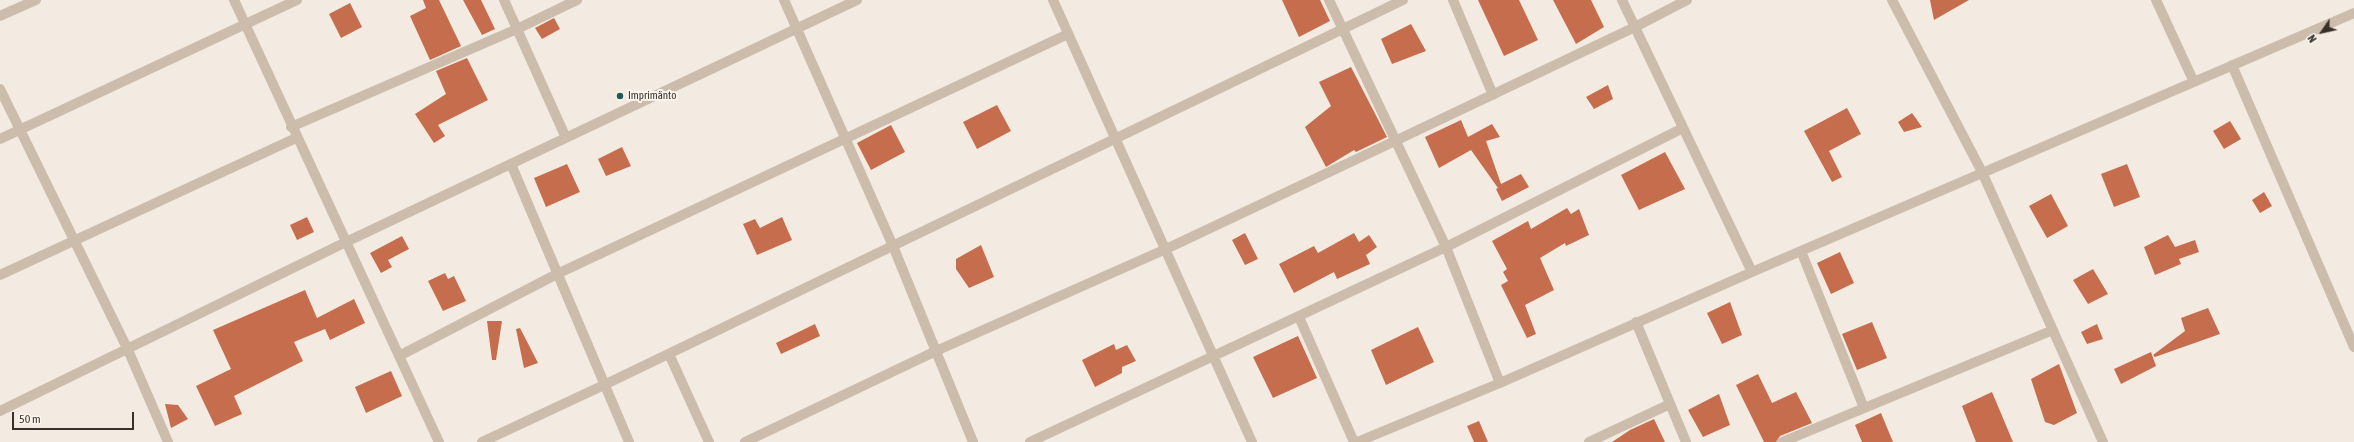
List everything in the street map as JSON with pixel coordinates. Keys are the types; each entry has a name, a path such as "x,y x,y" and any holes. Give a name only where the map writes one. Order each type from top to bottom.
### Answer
{"street":[{"path":"0,16 36,0"},
{"path":"234,0 246,23 296,138 439,442"},
{"path":"0,139 297,0"},
{"path":"504,0 566,138"},
{"path":"291,127 517,29 577,0"},
{"path":"784,0 893,246 973,442"},
{"path":"0,411 128,350 346,242 857,0"},
{"path":"1053,0 1252,442"},
{"path":"1329,0 1446,247 1500,383"},
{"path":"482,442 669,354 1403,0"},
{"path":"1453,0 1493,95"},
{"path":"1622,0 1752,272"},
{"path":"745,442 936,351 1166,249 1396,142 1635,27 1687,0"},
{"path":"1892,0 1982,172 2103,442"},
{"path":"2156,0 2194,82"},
{"path":"1357,442 1500,383 1636,322 1982,172 2354,13"},
{"path":"399,356 557,274 1068,34"},
{"path":"2232,65 2354,347"},
{"path":"0,89 128,350 168,442"},
{"path":"1030,442 1215,357 1446,247 1683,128"},
{"path":"0,275 296,138"},
{"path":"511,164 629,442"},
{"path":"1801,251 1864,408"},
{"path":"1299,317 1354,442"},
{"path":"1636,322 1686,442"},
{"path":"1782,442 2052,330"},
{"path":"669,354 709,442"},
{"path":"1589,442 1670,404"}],"building":[{"path":"423,0 439,0 461,46 430,60 410,16 426,8"},
{"path":"463,0 481,0 495,29 482,35"},
{"path":"1282,0 1320,0 1330,21 1299,37"},
{"path":"1478,0 1519,0 1538,40 1504,56"},
{"path":"1553,0 1591,0 1604,27 1576,44"},
{"path":"1930,0 1969,0 1934,20"},
{"path":"350,3 362,27 341,38 329,14"},
{"path":"554,18 560,29 542,39 535,28"},
{"path":"1411,24 1426,51 1392,64 1381,39"},
{"path":"467,58 488,100 438,125 445,136 434,143 415,114 446,94 436,71"},
{"path":"1351,67 1387,137 1356,152 1354,150 1326,167 1305,127 1331,106 1319,82"},
{"path":"1608,85 1613,99 1594,109 1586,97"},
{"path":"997,105 1011,131 977,149 963,122"},
{"path":"1847,108 1861,134 1829,151 1842,177 1832,182 1804,131"},
{"path":"1912,113 1922,127 1904,132 1898,122"},
{"path":"1461,120 1468,137 1492,124 1500,137 1486,141 1501,184 1521,174 1529,187 1502,201 1496,189 1498,188 1471,150 1439,168 1425,137"},
{"path":"2230,121 2241,139 2224,149 2213,131"},
{"path":"891,125 905,152 871,170 857,143"},
{"path":"622,147 631,166 606,176 598,159"},
{"path":"1665,152 1685,189 1639,210 1621,175"},
{"path":"567,164 580,192 546,207 534,178"},
{"path":"2127,164 2140,197 2114,207 2101,174"},
{"path":"2264,192 2272,206 2260,213 2252,200"},
{"path":"2051,194 2068,226 2047,238 2029,206"},
{"path":"1567,208 1571,214 1579,209 1589,235 1566,246 1565,243 1540,258 1554,290 1525,305 1536,334 1527,338 1501,285 1508,281 1503,272 1507,269 1492,241 1528,221 1531,229"},
{"path":"307,217 314,232 297,240 290,225"},
{"path":"782,217 792,240 757,255 743,224 755,219 760,228"},
{"path":"1245,233 1258,259 1245,265 1232,240"},
{"path":"1354,233 1359,242 1369,235 1377,247 1366,255 1370,264 1337,279 1334,272 1294,293 1279,264 1314,246 1318,253"},
{"path":"2168,235 2175,247 2195,240 2199,252 2179,259 2181,264 2155,275 2144,247"},
{"path":"402,236 409,249 388,260 392,267 381,273 370,253"},
{"path":"981,245 994,277 969,288 956,269 956,259"},
{"path":"1840,252 1854,283 1831,294 1817,263"},
{"path":"2093,269 2108,294 2088,304 2073,280"},
{"path":"445,273 448,279 454,276 466,301 443,311 428,281"},
{"path":"305,290 317,318 354,299 365,323 330,340 325,329 294,342 303,361 234,396 242,414 215,426 196,386 231,369 213,330"},
{"path":"1730,302 1742,335 1722,344 1707,313"},
{"path":"2208,308 2220,334 2155,357 2153,355 2185,331 2181,318"},
{"path":"487,321 502,321 496,360 492,360"},
{"path":"1872,322 1887,358 1857,370 1842,334"},
{"path":"815,324 820,336 781,354 776,343"},
{"path":"2097,324 2103,339 2087,344 2081,332"},
{"path":"1418,327 1434,362 1386,385 1371,350"},
{"path":"520,328 538,363 524,368 516,329"},
{"path":"1298,336 1317,378 1273,398 1253,357"},
{"path":"1114,344 1116,350 1127,345 1136,361 1122,367 1122,373 1095,387 1082,360"},
{"path":"2151,352 2156,366 2121,384 2114,369"},
{"path":"2059,364 2077,413 2054,425 2045,422 2031,379"},
{"path":"391,371 402,396 366,413 355,387"},
{"path":"1758,374 1772,403 1796,392 1812,423 1780,436 1776,442 1764,442 1736,385"},
{"path":"1992,392 2013,442 1976,442 1962,406"},
{"path":"1719,394 1730,425 1703,437 1688,410"},
{"path":"165,404 178,405 188,419 171,428"},
{"path":"1881,413 1893,442 1862,442 1855,425"},
{"path":"1654,419 1665,442 1612,442 1630,430"},
{"path":"1479,421 1488,442 1474,442 1467,426"}],"place":[{"name":"Imprimänto","path":"620,96"}]}
